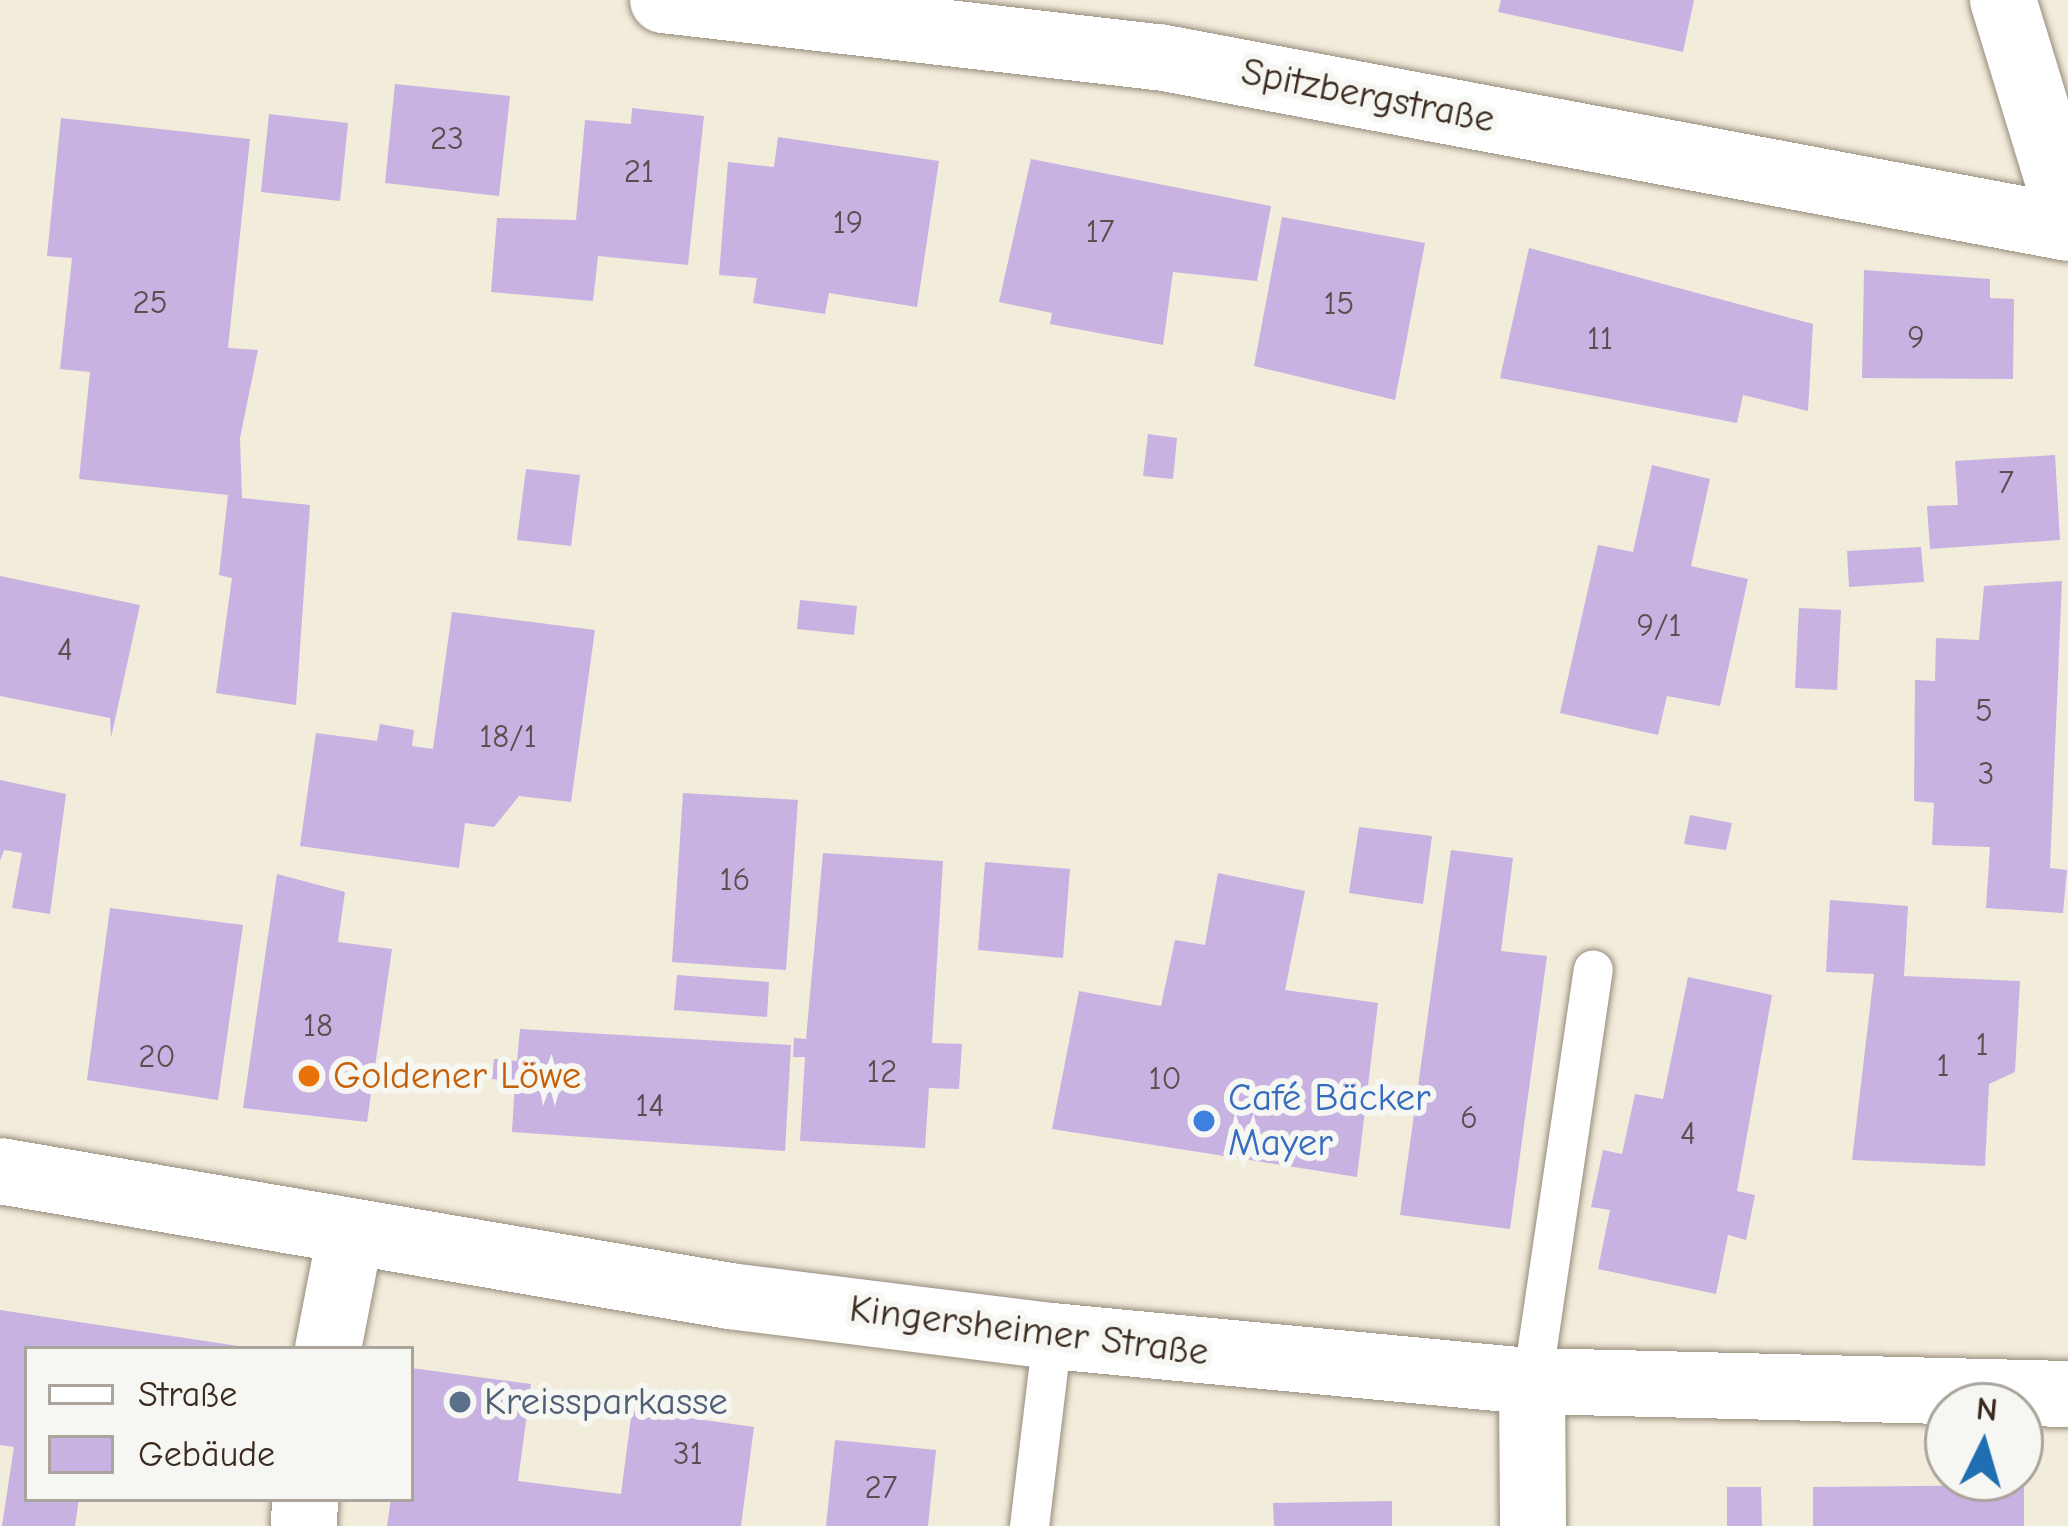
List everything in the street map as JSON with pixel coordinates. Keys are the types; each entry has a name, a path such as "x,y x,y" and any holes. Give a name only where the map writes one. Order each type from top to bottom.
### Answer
{"main road":[{"name":"Spitzbergstraße","path":"664,0 1159,57 2068,228"},
{"path":"2003,0 2068,212"},
{"name":"Kingersheimer Straße","path":"0,1171 350,1236 1052,1336 1532,1381 2068,1394"},
{"path":"329,1346 350,1236"},
{"path":"1532,1381 1533,1526"}],"lane":[{"path":"1532,1381 1593,970"},
{"path":"1029,1526 1052,1336"}],"building":[{"path":"1501,0 1694,0 1683,52 1498,12"},
{"path":"395,84 510,96 499,196 385,183"},
{"path":"632,108 704,116 688,265 598,256 593,301 491,292 497,218 576,220 585,120 631,124"},
{"path":"269,114 348,123 340,201 261,192"},
{"path":"61,118 250,139 228,348 258,350 240,438 242,498 310,505 296,705 216,693 232,578 219,575 228,495 79,479 90,372 60,369 72,258 47,256"},
{"path":"778,137 939,161 917,307 829,293 825,314 753,303 757,278 719,275 728,162 774,167"},
{"path":"1031,159 1271,206 1257,281 1173,272 1163,345 1050,324 1052,313 999,302"},
{"path":"1282,217 1425,243 1395,400 1254,366"},
{"path":"1529,248 1813,324 1808,411 1743,395 1737,423 1500,378"},
{"path":"1864,270 1990,279 1990,298 2014,299 2013,379 1862,378"},
{"path":"1148,434 1177,438 1173,479 1143,476"},
{"path":"2055,455 2060,540 1930,549 1927,506 1958,505 1955,461"},
{"path":"1652,465 1710,479 1691,566 1748,579 1720,706 1667,696 1658,735 1560,713 1598,545 1633,552"},
{"path":"526,469 580,475 571,546 517,540"},
{"path":"1921,547 1924,582 1849,587 1847,551"},
{"path":"0,576 140,605 111,738 110,718 0,696"},
{"path":"2062,581 2050,868 2067,870 2063,913 1986,908 1990,847 1932,845 1934,803 1914,801 1915,680 1935,681 1936,638 1979,640 1984,586"},
{"path":"800,600 857,606 854,635 797,629"},
{"path":"1799,608 1841,610 1837,690 1795,688"},
{"path":"452,612 595,630 571,802 519,796 494,827 465,823 459,868 300,846 316,733 377,741 380,724 414,730 412,746 433,749"},
{"path":"0,780 66,794 50,914 12,908 22,853 4,850 0,861"},
{"path":"683,793 798,800 786,970 672,962"},
{"path":"1690,815 1732,823 1726,850 1684,844"},
{"path":"1359,827 1432,836 1423,904 1349,893"},
{"path":"1451,850 1513,858 1501,951 1547,956 1510,1229 1400,1215"},
{"path":"823,853 943,861 932,1043 962,1044 959,1089 929,1088 925,1148 800,1141 805,1057 793,1057 794,1038 806,1039"},
{"path":"985,862 1070,869 1063,958 978,950"},
{"path":"1218,873 1305,891 1285,990 1378,1003 1357,1177 1052,1129 1079,991 1161,1006 1175,940 1205,945"},
{"path":"277,874 345,892 338,942 392,949 367,1122 243,1108"},
{"path":"1830,900 1908,906 1904,976 2020,981 2015,1072 1989,1084 1985,1166 1852,1160 1874,974 1826,972"},
{"path":"110,908 243,925 218,1100 87,1080"},
{"path":"677,975 769,982 767,1017 674,1010"},
{"path":"1688,977 1772,995 1737,1191 1755,1195 1746,1240 1728,1235 1716,1294 1598,1269 1610,1210 1591,1207 1603,1150 1622,1154 1635,1094 1663,1099"},
{"path":"520,1029 791,1045 785,1151 512,1132 515,1081 492,1079 494,1059 517,1061"},
{"path":"0,1310 238,1346 24,1346 24,1502 79,1502 75,1526 2,1526 14,1447 0,1445"},
{"path":"414,1368 531,1384 518,1481 621,1494 632,1410 754,1427 741,1526 387,1526 391,1502 414,1502"},
{"path":"835,1440 936,1450 928,1526 826,1526"},
{"path":"1924,1486 1924,1502 2024,1502 2024,1526 1813,1526 1813,1487"},
{"path":"1727,1487 1761,1487 1762,1526 1727,1526"},
{"path":"1392,1501 1392,1526 1274,1526 1273,1503"}],"place":[{"name":"Goldener Löwe","path":"309,1076"},
{"name":"Café Bäcker Mayer","path":"1204,1121"},
{"name":"Kreissparkasse","path":"460,1402"}]}
